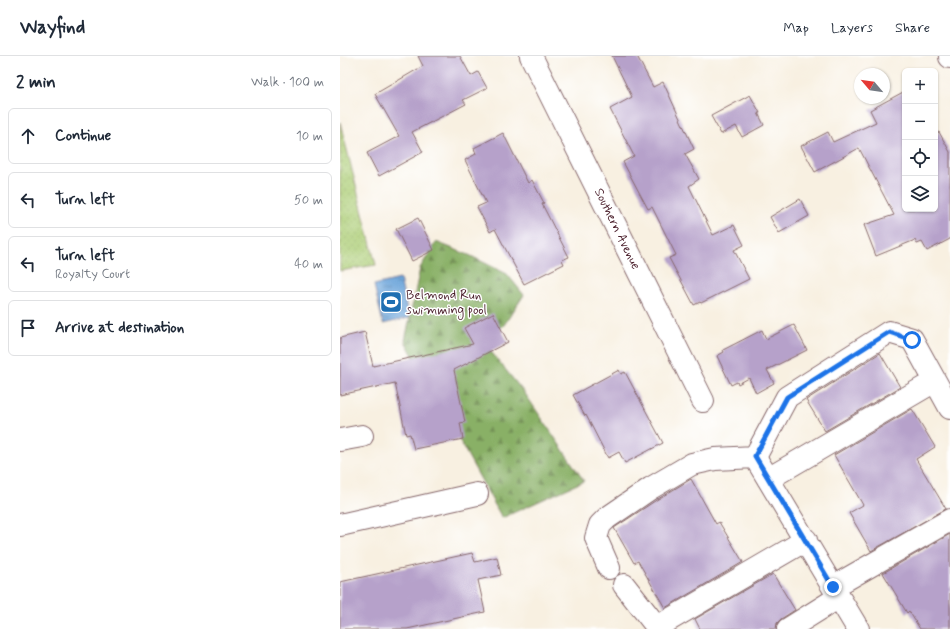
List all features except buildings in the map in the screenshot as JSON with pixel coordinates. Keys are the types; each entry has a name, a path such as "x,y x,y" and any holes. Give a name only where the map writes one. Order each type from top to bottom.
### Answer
{"street":[{"name":"Southern Avenue","path":"531,56 703,402"},
{"path":"755,456 787,397 889,332 912,340 950,408"},
{"path":"768,479 936,381"},
{"path":"340,440 362,436"},
{"path":"755,456 858,629"},
{"path":"609,568 596,538 600,525 607,518 651,488 692,464 715,459 755,456"},
{"path":"340,525 477,494"},
{"path":"788,629 836,592 950,520"},
{"path":"624,585 657,628 806,540"}],"green space":[{"path":"340,122 376,265 340,271"},
{"path":"436,242 469,255 507,274 524,295 504,325 484,343 526,395 584,481 502,518 405,341 420,268"}],"water":[{"name":"Belmond Run swimming pool","path":"400,279 409,318 383,324 374,285"}],"place":[{"name":"Belmond Run swimming pool","path":"391,302"}],"route":[{"path":"833,587 755,456 787,397 889,332 912,340"}]}
